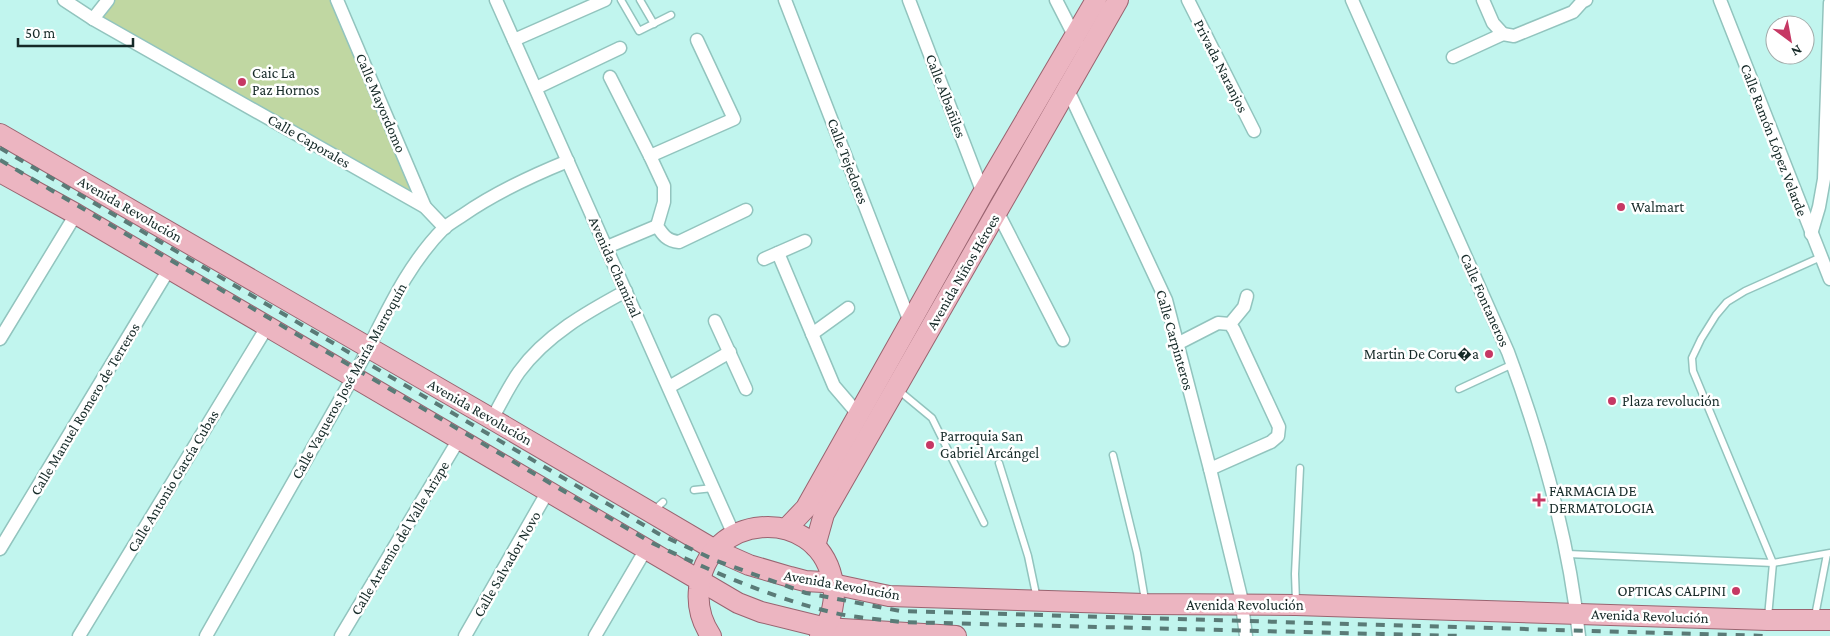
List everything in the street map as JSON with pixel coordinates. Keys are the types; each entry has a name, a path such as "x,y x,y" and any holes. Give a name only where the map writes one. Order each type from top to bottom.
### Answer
{"main road":[{"name":"Avenida Niños Héroes","path":"786,529 806,508 983,192 1096,0"},
{"name":"Avenida Niños Héroes","path":"815,546 824,514 1118,0"},
{"name":"Avenida Revolución","path":"0,134 492,418 657,507 715,550 769,572 805,581 823,582 889,596 1822,620"},
{"path":"0,172 76,214 459,440 700,579 738,604 823,632 956,636"},
{"path":"707,633 698,600 703,568 715,550 734,535 746,530 762,527 786,529 802,536 815,546 827,565 834,585 835,601 823,632"}],"street":[{"name":"Calle Caporales","path":"64,0 93,19 425,207 445,228"},
{"path":"93,19 108,0"},
{"name":"Calle Mayordomo","path":"337,0 425,207"},
{"name":"Avenida Chamizal","path":"496,0 734,535"},
{"path":"514,40 604,0"},
{"name":"Calle Tejedores","path":"785,0 910,322"},
{"name":"Calle Albañiles","path":"909,0 983,192"},
{"path":"1056,0 1086,57"},
{"name":"Privada Naranjos","path":"1188,0 1254,131"},
{"name":"Calle Fontaneros","path":"1352,0 1513,364 1528,406 1568,554 1579,636"},
{"path":"1483,0 1493,23 1503,34"},
{"name":"Calle Ramón López Velarde","path":"1720,0 1830,279"},
{"path":"1454,57 1503,34 1514,36 1573,12 1583,1"},
{"path":"1812,234 1820,207 1824,178 1830,3"},
{"path":"650,156 734,120 697,40"},
{"path":"536,88 620,48"},
{"path":"610,77 650,156 665,193 657,226"},
{"name":"Calle Carpinteros","path":"1067,88 1166,300 1243,606 1246,636"},
{"name":"Calle Vaqueros José María Marroquín","path":"206,636 369,348 389,304 422,254 445,228 474,207 525,178 568,161"},
{"path":"657,226 668,240 678,242 746,210"},
{"path":"997,211 1063,340"},
{"path":"0,339 76,214"},
{"path":"607,247 657,226"},
{"path":"764,260 805,241"},
{"path":"778,254 834,386 858,414"},
{"name":"Calle Manuel Romero de Terreros","path":"0,549 169,269"},
{"path":"492,418 520,372 546,342 590,310 626,291"},
{"path":"1230,324 1244,307 1247,296"},
{"path":"812,334 848,308"},
{"path":"715,321 746,389"},
{"path":"1177,344 1218,323 1230,324"},
{"path":"1210,469 1272,442 1278,436 1279,427 1230,324"},
{"name":"Calle Antonio García Cubas","path":"78,636 267,327"},
{"path":"669,387 730,352"},
{"name":"Calle Artemio del Valle Arizpe","path":"341,636 459,440"},
{"name":"Calle Salvador Novo","path":"465,636 548,492"},
{"path":"595,636 646,549"}],"lane":[{"path":"621,0 638,32 671,15"},
{"path":"640,0 654,24"},
{"path":"1768,620 1772,563 1693,371 1692,358 1716,315 1727,302 1745,291 1821,257"},
{"path":"1459,389 1513,364"},
{"path":"896,388 932,418 984,523"},
{"path":"1113,455 1137,553 1145,604"},
{"path":"999,463 1028,556 1037,600"},
{"path":"1296,605 1295,574 1300,468"},
{"path":"694,490 714,488"},
{"path":"1568,554 1772,563 1828,553 1822,620"}],"green space":[{"path":"112,0 334,0 425,207 100,16"}],"railway":[{"path":"0,148 659,534 717,561 806,593 900,611 1767,636"},
{"path":"0,160 652,543 719,573 788,600 843,615 900,622 1462,636"}],"place":[{"name":"Caic La Paz Hornos","path":"242,82"},
{"name":"Walmart","path":"1621,207"},
{"name":"Martin De Coru�a","path":"1489,354"},
{"name":"Plaza revolución","path":"1612,401"},
{"name":"Parroquia San Gabriel Arcángel","path":"930,445"},
{"name":"FARMACIA DE DERMATOLOGIA","path":"1539,500"},
{"name":"OPTICAS CALPINI","path":"1736,591"}]}
